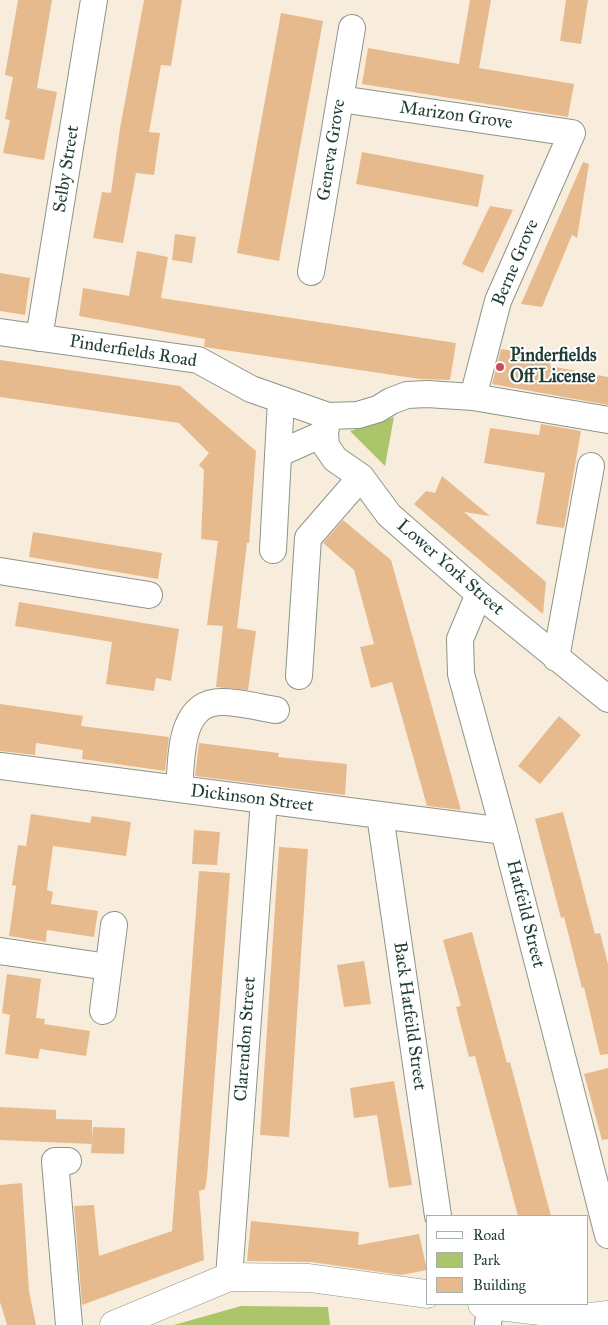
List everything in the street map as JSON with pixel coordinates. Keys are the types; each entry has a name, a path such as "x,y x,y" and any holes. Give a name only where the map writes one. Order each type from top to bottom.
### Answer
{"street":[{"name":"Selby Street","path":"39,338 94,0"},
{"name":"Geneva Grove","path":"311,272 352,28"},
{"name":"Marizon Grove","path":"340,99 572,133"},
{"name":"Berne Grove","path":"473,397 498,301 572,133"},
{"name":"Pinderfields Road","path":"0,332 198,360 222,371 251,389 281,400 326,424 378,409 390,401 407,395 451,394 608,420"},
{"path":"273,550 281,400"},
{"path":"278,454 326,424"},
{"name":"Lower York Street","path":"326,424 326,446 335,459 360,476 389,515 479,594 608,699"},
{"path":"556,658 591,466"},
{"path":"299,676 308,538 360,476"},
{"path":"0,571 148,595"},
{"name":"Hatfeild Street","path":"479,594 460,639 461,674 504,831 608,1235"},
{"path":"179,789 186,726 199,709 220,702 276,710"},
{"name":"Dickinson Street","path":"0,766 504,831"},
{"name":"Clarendon Street","path":"229,1277 264,800"},
{"name":"Back Hatfeild Street","path":"380,815 438,1215"},
{"path":"102,1010 114,925"},
{"path":"0,951 108,967"},
{"path":"68,1162 55,1161 69,1325"},
{"path":"114,1325 229,1277 309,1278 426,1294"},
{"path":"487,1311 590,1317 608,1315"}],"green space":[{"path":"394,417 385,466 350,431"},
{"path":"241,1306 328,1307 330,1325 174,1325"}],"building":[{"path":"18,0 52,0 37,88 57,92 44,160 3,153 10,120 5,119 13,77 5,75"},
{"path":"144,0 182,0 171,66 161,65 149,132 160,133 154,175 136,173 123,243 93,238 102,192 111,193 120,128"},
{"path":"470,0 491,0 479,68 574,84 568,117 362,84 368,48 459,64"},
{"path":"566,0 588,0 581,44 560,41"},
{"path":"281,13 323,21 279,261 237,253"},
{"path":"362,152 484,175 478,207 356,184"},
{"path":"583,162 589,164 577,238 572,235 542,307 521,304"},
{"path":"490,206 513,210 483,273 462,264"},
{"path":"175,234 196,237 192,263 172,260"},
{"path":"137,251 168,257 161,298 456,343 450,380 420,379 204,347 205,339 79,316 83,288 129,296"},
{"path":"0,273 30,278 25,315 0,311"},
{"path":"501,349 552,357 550,366 608,377 608,405 492,384"},
{"path":"0,360 180,386 256,451 249,543 247,543 237,628 256,631 248,690 216,687 223,626 207,625 218,541 201,539 204,470 199,465 209,453 179,423 0,397"},
{"path":"541,424 581,431 564,528 536,524 545,473 484,463 490,428 539,435"},
{"path":"442,476 490,516 464,512 546,582 543,614 414,504 426,491 435,493"},
{"path":"343,520 391,560 461,810 427,806 392,682 371,688 360,647 374,644 354,570 323,543"},
{"path":"33,532 162,553 158,579 29,557"},
{"path":"19,602 179,629 171,681 156,678 154,691 106,684 112,642 15,626"},
{"path":"0,704 83,716 81,726 169,737 165,771 82,759 83,750 36,743 35,755 0,751"},
{"path":"559,716 581,735 540,784 518,766"},
{"path":"199,743 279,753 278,757 347,764 345,795 195,776"},
{"path":"563,812 595,934 600,933 608,964 608,1054 600,1055 584,987 582,988 564,917 561,918 535,819"},
{"path":"31,814 90,823 92,816 131,822 126,856 53,846 47,890 53,892 51,904 98,911 94,937 47,930 46,942 9,936 16,886 12,885 18,845 26,846"},
{"path":"194,830 220,832 217,865 192,864"},
{"path":"279,847 308,849 289,1137 260,1135"},
{"path":"199,871 230,873 207,1177 205,1189 199,1191 204,1260 82,1305 74,1206 94,1205 99,1256 172,1231"},
{"path":"472,932 507,1063 510,1062 551,1215 518,1215 475,1056 469,1057 456,1007 461,1006 443,940"},
{"path":"364,961 371,1004 344,1007 337,965"},
{"path":"7,974 41,979 36,1018 45,1019 44,1024 90,1031 86,1056 40,1049 38,1059 5,1054 10,1015 2,1013"},
{"path":"608,1068 608,1139 602,1140 584,1074"},
{"path":"394,1081 412,1185 389,1188 377,1115 354,1118 350,1088"},
{"path":"0,1107 56,1110 56,1119 92,1120 92,1144 0,1140"},
{"path":"93,1127 125,1128 124,1154 91,1153"},
{"path":"22,1183 29,1291 36,1325 7,1325 0,1302 0,1185"},
{"path":"251,1221 359,1232 358,1245 419,1234 426,1270 401,1275 311,1262 247,1261"}],"place":[{"name":"Pinderfields Off License","path":"500,367"}]}
